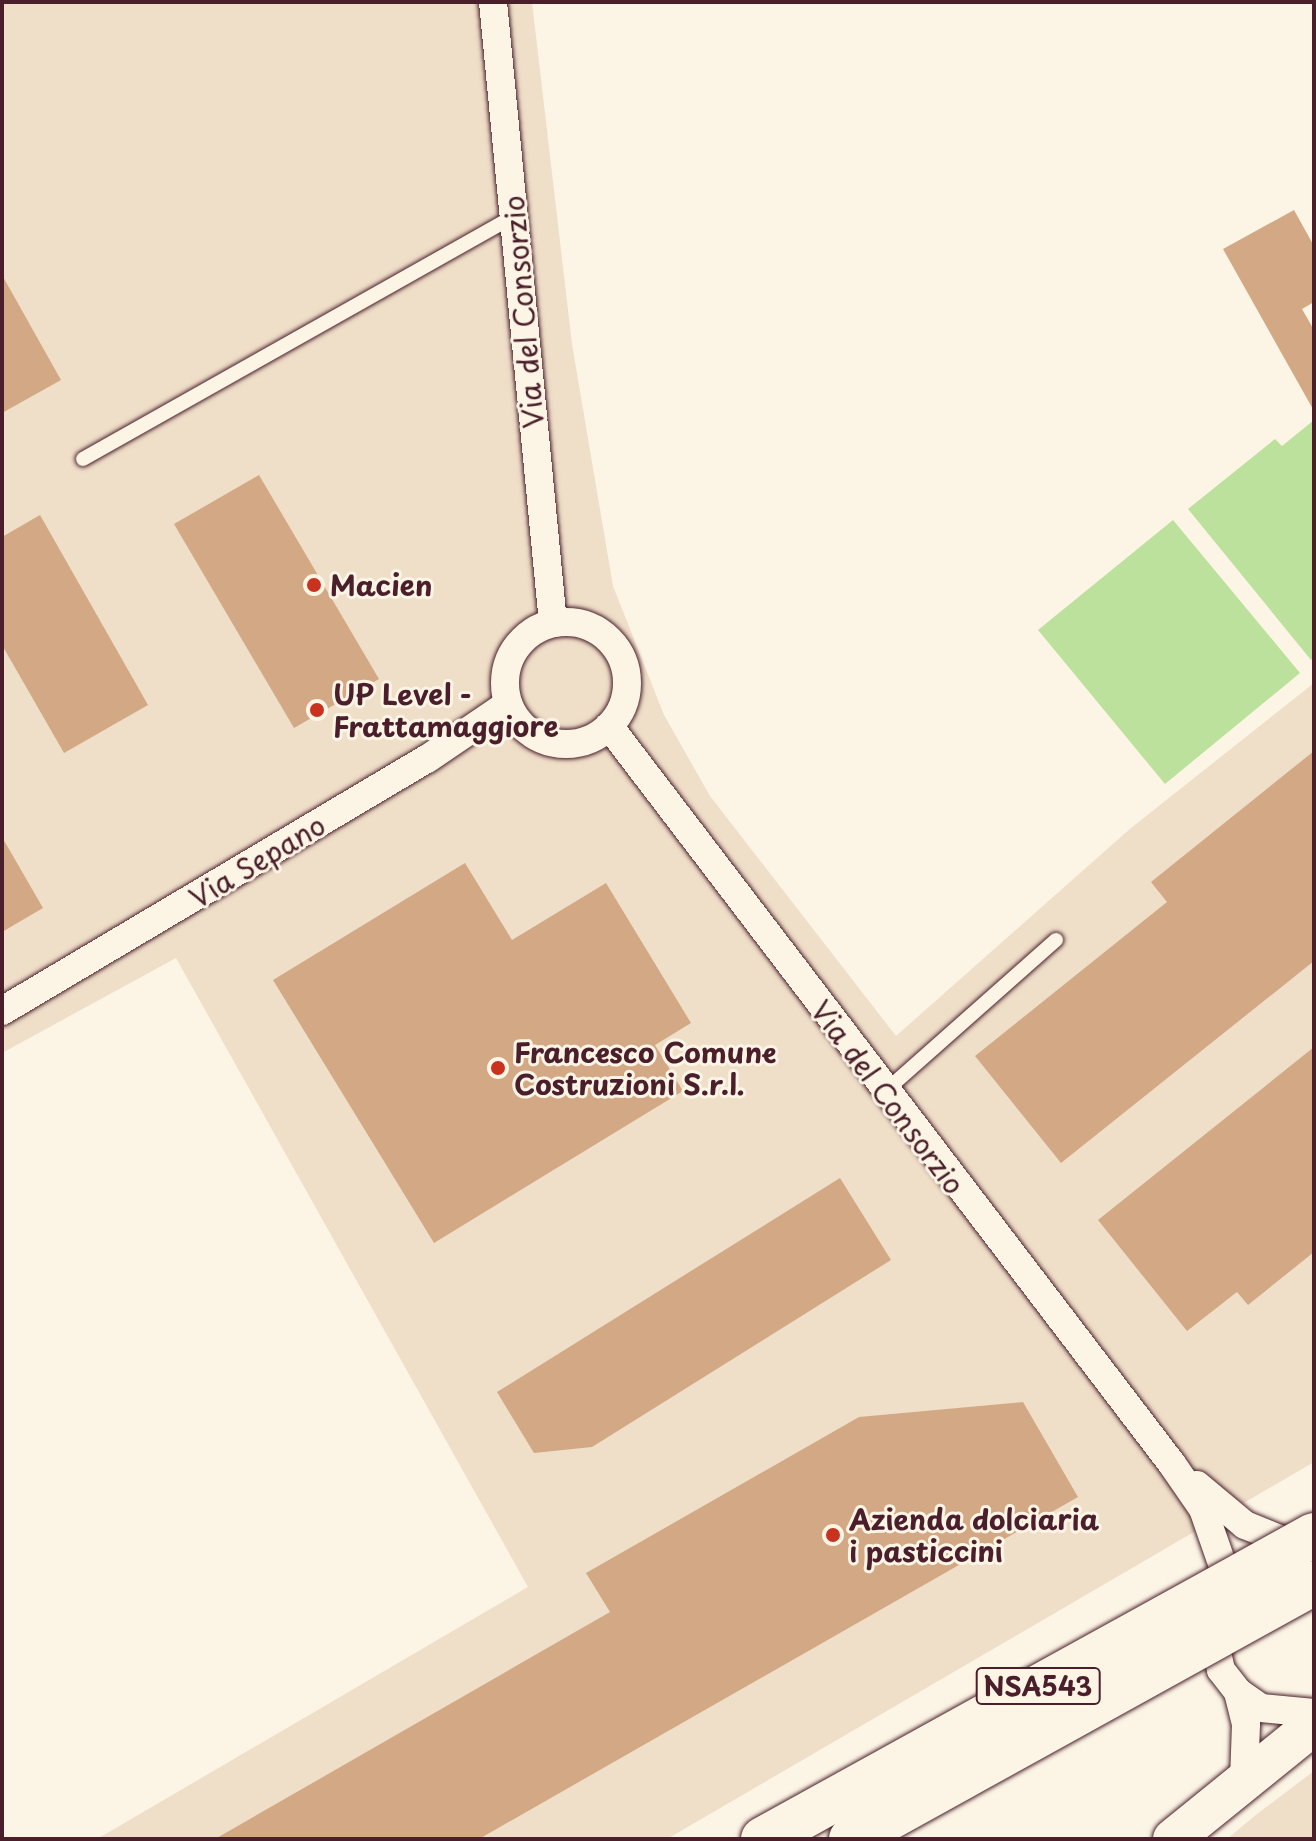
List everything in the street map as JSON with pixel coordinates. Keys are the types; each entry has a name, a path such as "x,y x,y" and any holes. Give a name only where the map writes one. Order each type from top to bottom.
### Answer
{"highway":[{"name":"NSA543","path":"763,1839 1305,1540"},
{"name":"NSA543","path":"851,1839 1314,1583"}],"street":[{"name":"Via del Consorzio","path":"493,2 553,623"},
{"path":"553,623 591,627 620,654 627,691 609,726 573,744 553,743 526,729 508,704 507,663 533,631 553,623"},
{"name":"Via Sepano","path":"2,1011 414,768 508,704"},
{"name":"Via del Consorzio","path":"609,726 883,1093 1172,1464 1203,1509 1227,1578"},
{"name":"Via del Consorzio","path":"1172,1464 1245,1525 1305,1540"},
{"path":"1244,1780 1246,1724 1238,1692 1211,1643 1211,1615 1227,1578 1259,1550 1305,1540"},
{"path":"1238,1692 1261,1708 1314,1713"},
{"path":"1173,1839 1314,1725"}],"lane":[{"path":"83,459 514,216"},
{"path":"883,1093 1056,940"}],"shaded area":[{"path":"2,2 532,2 572,344 613,586 664,715 710,796 896,1036 1131,828 1314,683 1314,1462 667,1839 97,1839 528,1587 176,958 2,1053"},
{"path":"1314,1771 1314,1839 1227,1839 1257,1814"}],"green space":[{"path":"1314,420 1314,658 1311,660 1188,509 1275,439 1282,446"},
{"path":"1173,520 1300,673 1165,784 1038,630"}],"building":[{"path":"1294,210 1314,246 1314,302 1302,309 1314,330 1314,411 1223,249"},
{"path":"2,275 61,380 2,413"},
{"path":"259,475 379,679 294,728 174,524"},
{"path":"40,515 148,705 64,753 2,645 2,537"},
{"path":"1314,751 1314,961 1061,1163 975,1056 1167,902 1151,882"},
{"path":"2,837 43,908 2,932"},
{"name":"Francesco Comune Costruzioni S.r.l.","path":"465,863 512,940 606,883 691,1023 655,1045 683,1091 434,1243 273,980"},
{"path":"1314,1047 1314,1252 1248,1305 1237,1292 1187,1331 1098,1220"},
{"path":"840,1178 891,1260 592,1447 534,1453 497,1392"},
{"name":"Azienda dolciaria i pasticcini","path":"1023,1402 1078,1497 479,1839 215,1839 610,1612 586,1573 859,1417"}],"place":[{"name":"Macien","path":"314,585"},
{"name":"UP Level - Frattamaggiore","path":"317,710"},
{"name":"Francesco Comune Costruzioni S.r.l.","path":"498,1068"},
{"name":"Azienda dolciaria i pasticcini","path":"833,1535"}]}
